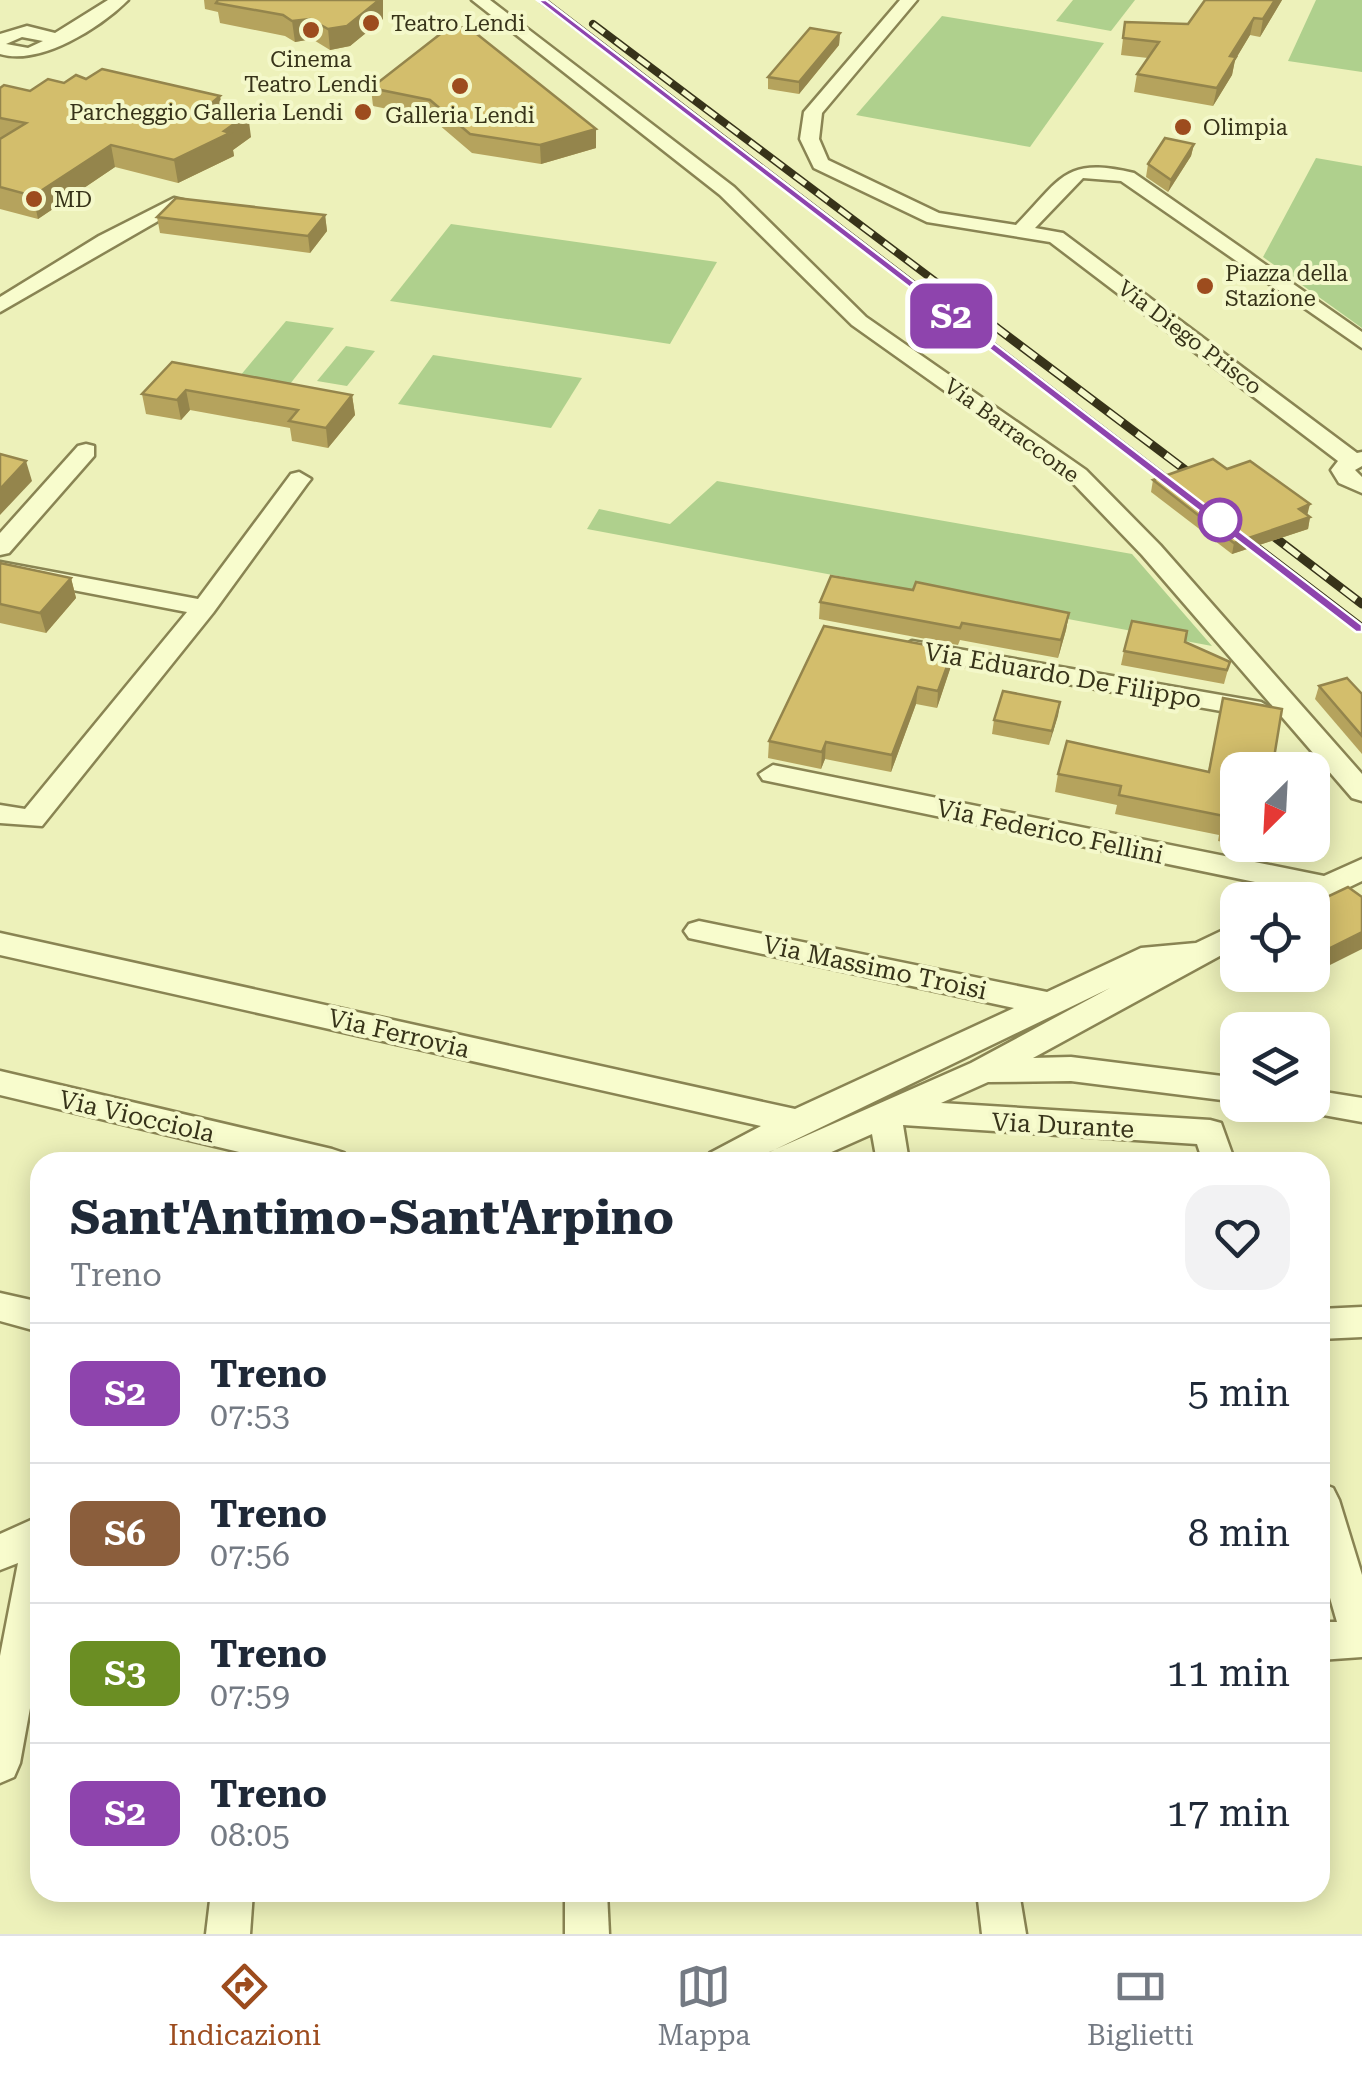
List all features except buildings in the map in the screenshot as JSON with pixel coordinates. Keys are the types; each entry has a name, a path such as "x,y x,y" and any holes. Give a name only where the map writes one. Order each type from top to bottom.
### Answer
{"street":[{"path":"0,72 120,0"},
{"name":"Via Barraccone","path":"480,0 727,192 859,321 1078,476 1151,550 1362,792"},
{"name":"Via Diego Prisco","path":"909,0 813,112 809,121 812,150 821,164 910,209 967,226 1056,236 1357,460"},
{"path":"3,45 43,43"},
{"path":"1020,232 1076,174 1094,170 1116,173 1156,196 1362,342"},
{"path":"0,306 106,240 181,202"},
{"path":"0,548 86,451"},
{"path":"1357,460 1345,466 1344,474 1362,486"},
{"path":"0,814 32,819 204,608 299,480"},
{"path":"0,569 204,608"},
{"name":"Via Eduardo De Filippo","path":"888,645 1296,716"},
{"name":"Via Federico Fellini","path":"773,774 1260,882"},
{"path":"1330,886 1362,869"},
{"name":"Via Massimo Troisi","path":"699,931 1050,1004"},
{"path":"799,1152 982,1070 1220,942"},
{"name":"Via Ferrovia","path":"0,944 797,1122"},
{"path":"741,1152 1152,956 1200,953"},
{"path":"982,1070 1071,1068 1220,1088"},
{"name":"Via Viocciola","path":"0,1083 290,1152"},
{"path":"1330,1105 1362,1110"},
{"path":"885,1112 891,1152"},
{"name":"Via Durante","path":"885,1112 1210,1132 1216,1152"},
{"path":"0,1307 30,1314"},
{"path":"1330,1324 1362,1322"},
{"path":"1330,1533 1362,1639 1330,1641"},
{"path":"0,1554 30,1538"},
{"path":"0,1764 30,1600"},
{"path":"228,1934 231,1902"},
{"path":"586,1902 587,1934"},
{"path":"999,1902 1004,1934"}],"green space":[{"path":"1073,0 1135,0 1111,31 1056,21"},
{"path":"1316,0 1362,0 1362,72 1288,61"},
{"path":"942,16 1104,43 1030,147 856,115"},
{"path":"1316,158 1362,166 1362,328 1263,257"},
{"path":"451,224 717,262 670,344 390,301"},
{"path":"286,321 334,328 290,384 240,376"},
{"path":"346,346 375,351 347,386 317,381"},
{"path":"433,355 582,378 551,428 398,404"},
{"path":"717,481 1132,554 1212,646 587,529 599,509 670,524"}],"railway":[{"path":"542,0 969,327"},
{"path":"593,24 996,327"},
{"path":"965,325 1183,492"},
{"path":"993,325 1208,487"},
{"path":"1256,523 1362,604"},
{"path":"1235,531 1362,628"}],"train":[{"name":"S2","path":"542,0 1362,628"}],"place":[{"name":"Teatro Lendi","path":"371,23"},
{"name":"Cinema Teatro Lendi","path":"311,30"},
{"name":"Galleria Lendi","path":"460,86"},
{"name":"Parcheggio Galleria Lendi","path":"363,112"},
{"name":"Olimpia","path":"1183,127"},
{"name":"MD","path":"34,199"},
{"name":"Piazza della Stazione","path":"1205,286"}]}
